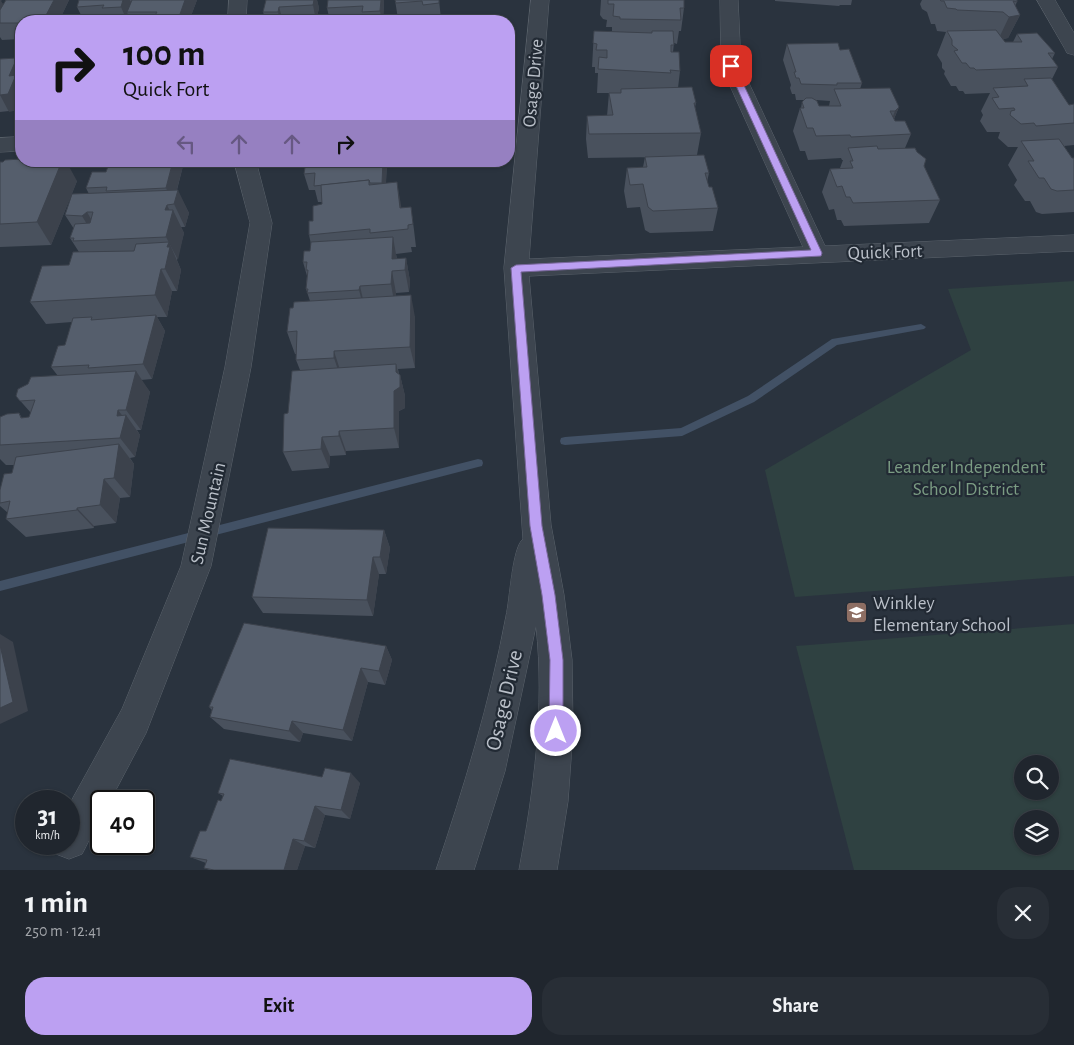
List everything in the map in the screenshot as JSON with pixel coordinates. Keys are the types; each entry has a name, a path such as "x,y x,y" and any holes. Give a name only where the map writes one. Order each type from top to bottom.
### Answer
{"street":[{"path":"237,15 238,0"},
{"name":"Osage Drive","path":"538,870 550,801 555,740 556,660 548,595 536,526 516,268 540,0"},
{"path":"730,0 731,66 817,253"},
{"path":"1046,0 1074,49"},
{"path":"0,145 15,144"},
{"name":"Sun Mountain","path":"80,821 134,721 196,566 238,367 261,223 247,167"},
{"name":"Quick Fort","path":"516,268 817,253 1074,243"},
{"name":"Osage Drive","path":"455,870 486,771 522,617 536,526"}],"green space":[{"name":"Leander Independent School District","path":"1074,281 1074,576 795,597 765,470 971,350 948,289"},
{"path":"1074,624 1074,870 854,870 796,646"}],"building":[{"path":"6,0 54,0 46,15 15,15 15,23 0,23 0,10"},
{"path":"79,0 123,0 121,7 102,8 104,5 77,7"},
{"path":"132,0 185,0 180,15 155,15 157,12 127,12"},
{"path":"266,0 314,0 313,5 279,7 278,12 263,12"},
{"path":"328,0 381,0 380,11 362,12 363,6 327,8"},
{"path":"395,0 439,0 439,3 423,5 422,1 396,3"},
{"path":"608,0 684,0 684,8 680,8 681,20 620,19 620,17 613,16 614,4 608,4"},
{"path":"940,0 1017,0 1017,2 1013,1 1020,15 1009,17 1003,12 957,10 947,8 944,1"},
{"path":"996,30 1005,42 1022,42 1017,34 1037,33 1055,53 1048,53 1058,67 976,70 970,68 966,63 962,63 954,51 958,50 952,45 952,40 947,31"},
{"path":"594,31 652,33 652,31 673,31 674,45 671,45 671,52 679,52 680,71 670,70 671,73 598,69 599,57 607,58 607,50 596,50 597,44 593,43"},
{"path":"838,43 840,50 849,49 862,83 837,83 837,85 801,84 799,78 796,78 794,72 796,72 787,44"},
{"path":"15,58 9,76 15,75 15,77 8,94 0,95 0,59"},
{"path":"1051,78 1069,105 1074,104 1074,123 1036,126 1034,123 1021,124 1010,115 1011,111 1015,110 1014,108 999,109 992,98 999,97 993,88 1028,86 1024,79"},
{"path":"692,87 701,133 589,134 587,116 613,115 609,93 621,93 621,89"},
{"path":"890,88 899,107 895,111 890,111 895,121 905,121 911,134 851,137 850,135 816,136 813,128 807,128 800,108 804,108 802,102 806,98 812,98 817,101 819,106 841,106 834,89"},
{"path":"1059,139 1072,158 1074,158 1074,190 1057,191 1051,189 1044,178 1039,178 1028,161 1034,161 1021,141"},
{"path":"877,146 878,149 915,148 926,159 924,166 940,200 853,203 850,197 846,197 842,186 837,187 830,169 853,168 850,161 853,161 848,148"},
{"path":"704,155 709,173 705,173 709,187 712,187 718,208 653,211 648,207 643,184 630,185 627,168 647,167 645,157"},
{"path":"15,159 15,167 60,167 37,222 0,224 0,162"},
{"path":"108,167 171,167 166,188 106,191 107,187 86,188 92,172 106,172"},
{"path":"305,167 383,167 382,183 370,183 369,180 314,186 315,173 304,174"},
{"path":"369,180 369,185 397,182 400,208 411,207 413,224 408,225 408,229 370,233 370,229 309,235 309,221 313,221 313,206 322,204 321,185"},
{"path":"178,190 174,204 167,205 165,210 173,210 166,237 73,241 74,238 70,238 75,224 90,223 93,212 87,212 82,216 65,215 72,194"},
{"path":"393,237 392,259 406,258 405,270 392,271 391,284 360,286 359,290 307,293 307,262 303,262 304,251 310,251 311,242"},
{"path":"169,242 167,247 170,247 165,269 161,269 155,295 30,302 42,266 69,265 73,252 134,251 136,244"},
{"path":"411,295 410,347 334,351 334,358 296,360 297,331 287,332 290,308 293,308 294,302"},
{"path":"156,315 143,364 88,368 89,365 51,367 58,346 65,345 73,318 92,317 91,320"},
{"path":"396,364 396,372 400,375 400,387 394,391 394,428 339,431 339,436 322,437 321,449 283,452 284,414 288,413 292,371"},
{"path":"136,371 126,410 118,410 117,416 126,415 120,438 0,445 0,417 19,413 21,418 29,417 35,400 20,401 16,396 18,389 28,384 31,377"},
{"path":"119,444 114,478 104,479 100,505 77,508 77,510 6,519 10,501 0,503 0,490 4,474 12,473 16,457"},
{"path":"268,528 384,530 380,557 373,557 367,600 252,597"},
{"path":"244,623 386,646 379,671 361,668 343,730 292,721 289,731 210,717 213,707 209,707"},
{"path":"0,645 13,702 0,708"},
{"path":"230,759 322,777 325,768 351,773 341,810 315,806 304,841 293,839 284,870 214,870 204,868 207,860 190,857 200,831 206,831 218,800 221,801 224,794 218,793"}],"waterway":[{"path":"565,441 682,432 751,399 835,342 921,327"},
{"path":"0,586 478,463"}],"place":[{"name":"Winkley Elementary School","path":"857,613"}],"route":[{"path":"556,731 556,660 548,595 536,526 516,268 817,253 731,66"}]}
